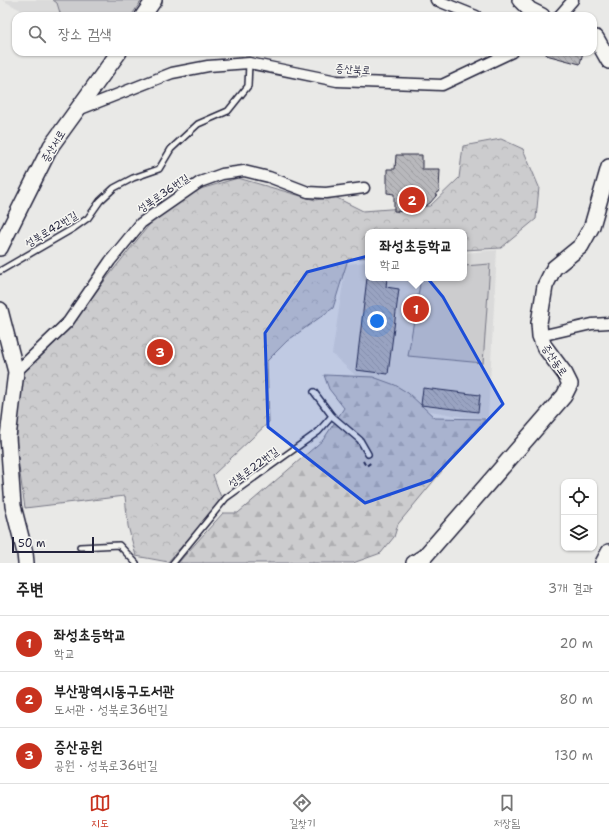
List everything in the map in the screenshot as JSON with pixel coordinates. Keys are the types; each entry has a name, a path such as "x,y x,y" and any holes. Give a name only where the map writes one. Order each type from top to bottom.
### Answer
{"street":[{"path":"146,12 154,0"},
{"path":"436,0 466,12"},
{"path":"563,12 573,0"},
{"path":"597,40 609,48"},
{"path":"597,43 609,61"},
{"name":"증산서로","path":"0,248 51,146 74,112 116,56"},
{"name":"증산북로","path":"74,112 172,73 208,66 249,62 303,75 337,81 401,85 442,85 504,56"},
{"name":"증산동로","path":"414,563 425,556 564,396 570,384 565,374 544,346 540,336 539,323 546,286 554,268 580,246 592,226 609,167"},
{"name":"성북로36번길","path":"16,372 68,322 110,261 141,223 200,182 222,174 244,171 269,177 308,192 326,193 364,188"},
{"path":"0,310 16,372 8,437 13,506 25,553 26,563"},
{"path":"540,336 592,324 609,323"},
{"path":"603,563 609,552"}],"lane":[{"name":"성북로42번길","path":"0,271 74,228 88,218 100,201 114,188 133,178 159,169 171,149 198,124 228,111 248,86 249,62"},
{"path":"314,392 332,416 360,440 368,454"},
{"name":"성북로22번길","path":"173,563 226,498 318,432 332,416"},
{"path":"80,547 119,545 136,563"}],"highlighted area":[{"path":"402,247 443,297 503,404 431,480 365,503 268,427 265,333 307,272"}],"shaded area":[{"path":"2,0 145,0 138,12 24,12"},
{"path":"497,250 488,418 465,417 413,408 365,384 332,354 346,264 365,262 365,281 467,281 467,253"}],"green space":[{"path":"53,0 142,0 134,12 60,12 57,3"},
{"path":"501,139 523,149 539,187 536,219 501,248 467,250 467,229 365,229 365,257 348,259 333,308 287,341 267,361 269,422 213,475 222,500 168,562 136,556 128,526 125,496 25,508 16,446 22,372 56,342 153,220 197,190 238,178 315,200 335,197 363,211 430,206 459,178 463,146"},
{"path":"490,264 483,363 408,356 420,281 467,281 467,266"},
{"path":"324,375 373,377 395,385 408,393 435,418 485,419 398,524 394,537 381,553 353,563 178,563 223,513 238,513 323,440 344,408 329,389"}],"building":[{"path":"550,56 582,56 580,64"},
{"path":"396,155 422,155 422,169 440,169 439,190 436,196 430,203 419,210 415,203 410,212 394,211 394,194 387,193 387,169 395,169"},
{"path":"367,281 387,281 386,287 399,289 388,374 356,370"},
{"path":"423,388 480,395 478,412 421,405"}],"place":[{"name":"부산광역시동구도서관","path":"412,200"},
{"name":"좌성초등학교","path":"416,309"},
{"name":"증산공원","path":"160,352"}]}
